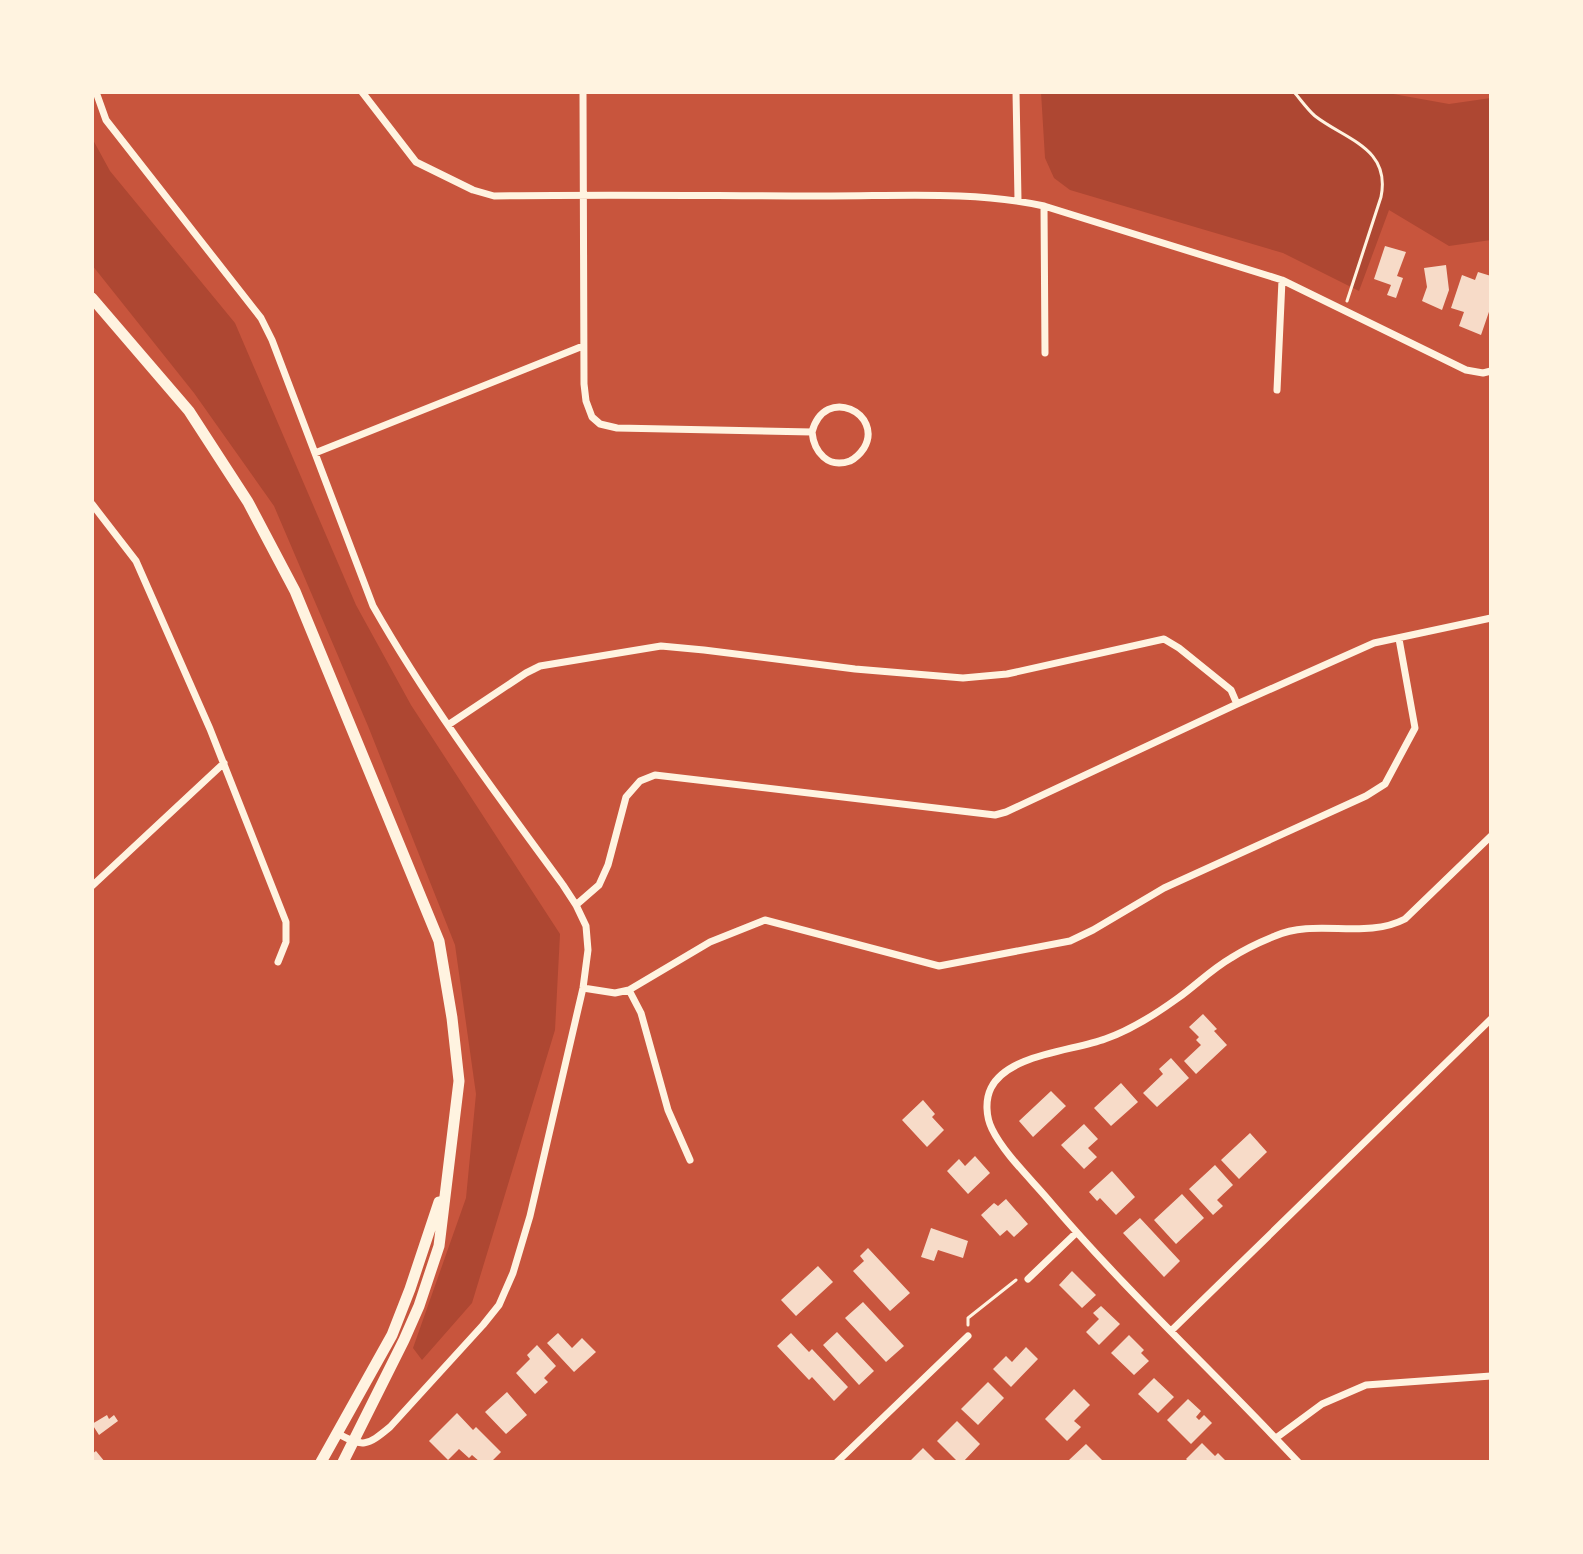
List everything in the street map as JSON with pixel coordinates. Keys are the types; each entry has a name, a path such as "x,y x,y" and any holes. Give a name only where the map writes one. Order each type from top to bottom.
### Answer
{"main road":[{"path":"92,298 189,411 248,502 295,591 439,941 459,1081 439,1246 419,1306 400,1349 343,1462"},
{"path":"321,1462 392,1335 446,1183"}],"street":[{"path":"96,92 106,120 261,318 373,606 448,725 576,905 588,936 583,988 530,1216 513,1273 499,1305 373,1442 361,1444 337,1433"},
{"path":"362,92 416,162 473,190 494,196 994,197 1018,200 1282,280 1466,370 1491,371"},
{"path":"583,92 583,346 586,401 592,417 600,424 617,428 812,432"},
{"path":"1016,92 1018,200"},
{"path":"1044,206 1045,353"},
{"path":"1277,390 1282,280"},
{"path":"315,453 583,346"},
{"path":"833,407 856,411 868,431 861,453 841,463 829,461 819,454 813,444 812,432 815,421 833,407"},
{"path":"92,504 136,561 224,763 286,922 286,942 278,962"},
{"path":"576,905 599,885 608,865 626,797 640,781 655,775 995,815 1374,643 1491,618"},
{"path":"448,725 540,666 661,646 855,669 963,678 1007,674 1164,639 1231,690 1237,704"},
{"path":"583,988 615,993 629,990 710,942 765,920 939,966 1070,941 1164,888 1366,796 1385,784 1415,728 1399,639"},
{"path":"92,886 224,763"},
{"path":"1298,1462 1076,1233 997,1138 987,1114 991,1088 1005,1071 1029,1060 1125,1032 1177,999 1231,957 1276,935 1291,929 1369,927 1394,924 1405,919 1491,836"},
{"path":"629,990 641,1013 668,1110 690,1160"},
{"path":"1171,1331 1491,1019"},
{"path":"1028,1279 1076,1233"},
{"path":"837,1462 968,1336"},
{"path":"1276,1438 1322,1404 1366,1385 1491,1376"}],"path":[{"path":"1294,92 1313,114 1370,151 1381,167 1384,183 1381,197 1349,299 1343,309"},
{"path":"968,1336 968,1318 1016,1279 1028,1279"}],"shaded area":[{"path":"1041,92 1382,92 1449,104 1491,98 1491,240 1449,246 1389,210 1359,291 1283,253 1070,190 1054,178 1045,158"},
{"path":"92,138 110,171 235,323 356,605 411,705 560,934 555,1030 472,1303 422,1360 413,1348 466,1198 476,1094 455,945 368,726 274,506 194,393 92,265"}],"building":[{"path":"1385,246 1406,252 1397,276 1403,278 1396,298 1387,295 1391,285 1374,279"},
{"path":"1446,265 1449,290 1442,310 1422,301 1427,287 1424,268"},
{"path":"1478,272 1491,276 1491,306 1481,335 1459,326 1464,312 1451,308 1462,275 1475,280"},
{"path":"1203,1014 1227,1045 1196,1074 1184,1061 1201,1045 1196,1040 1199,1037 1189,1027"},
{"path":"1171,1058 1189,1078 1157,1107 1143,1093 1163,1074 1159,1069"},
{"path":"1121,1083 1138,1102 1111,1126 1094,1108"},
{"path":"1051,1091 1066,1106 1033,1137 1019,1121"},
{"path":"923,1100 944,1130 927,1147 902,1120"},
{"path":"1084,1124 1098,1139 1088,1148 1097,1157 1084,1169 1061,1145"},
{"path":"1250,1133 1267,1152 1239,1179 1221,1160"},
{"path":"975,1156 990,1173 968,1194 947,1171 959,1159 965,1166"},
{"path":"1215,1165 1233,1185 1217,1200 1223,1206 1213,1215 1189,1189"},
{"path":"1112,1171 1135,1197 1116,1215 1100,1198 1097,1201 1089,1192"},
{"path":"1182,1194 1204,1218 1176,1244 1154,1220"},
{"path":"1006,1199 1028,1224 1014,1237 1007,1230 1000,1236 981,1215 994,1203 998,1206"},
{"path":"1140,1218 1180,1261 1164,1277 1123,1233"},
{"path":"931,1228 968,1241 963,1258 938,1250 934,1261 921,1257"},
{"path":"868,1248 910,1293 890,1311 853,1271 864,1261 860,1256"},
{"path":"818,1266 833,1282 796,1316 781,1300"},
{"path":"1072,1271 1096,1295 1082,1308 1059,1285"},
{"path":"863,1302 904,1346 886,1362 845,1318"},
{"path":"1101,1306 1120,1324 1099,1345 1086,1332 1099,1319 1093,1313"},
{"path":"837,1332 874,1371 859,1385 823,1345"},
{"path":"558,1333 572,1348 582,1338 596,1352 574,1372 547,1343"},
{"path":"791,1333 809,1352 812,1349 848,1387 834,1401 777,1346"},
{"path":"1129,1335 1144,1350 1141,1353 1149,1361 1134,1375 1111,1353"},
{"path":"537,1345 556,1366 544,1378 548,1382 535,1394 516,1373 530,1359 527,1355"},
{"path":"1026,1347 1038,1359 1011,1387 993,1369 1006,1356 1012,1362"},
{"path":"1154,1378 1174,1397 1158,1413 1138,1394"},
{"path":"988,1382 1004,1398 978,1425 961,1409"},
{"path":"1074,1389 1090,1405 1074,1421 1081,1427 1067,1441 1045,1419"},
{"path":"507,1392 527,1415 506,1434 485,1412"},
{"path":"1188,1399 1201,1411 1196,1417 1199,1420 1204,1415 1212,1423 1191,1444 1167,1420"},
{"path":"457,1413 501,1452 491,1462 480,1462 472,1455 469,1458 459,1449 448,1460 429,1441"},
{"path":"107,1415 109,1419 114,1415 118,1421 99,1435 92,1424"},
{"path":"957,1421 980,1444 963,1462 958,1462 937,1441"},
{"path":"1202,1443 1215,1456 1218,1453 1227,1462 1189,1462 1186,1459"},
{"path":"1086,1444 1104,1462 1069,1460"},
{"path":"923,1448 937,1462 909,1462"},
{"path":"96,1451 105,1462 92,1462 92,1454"}]}
